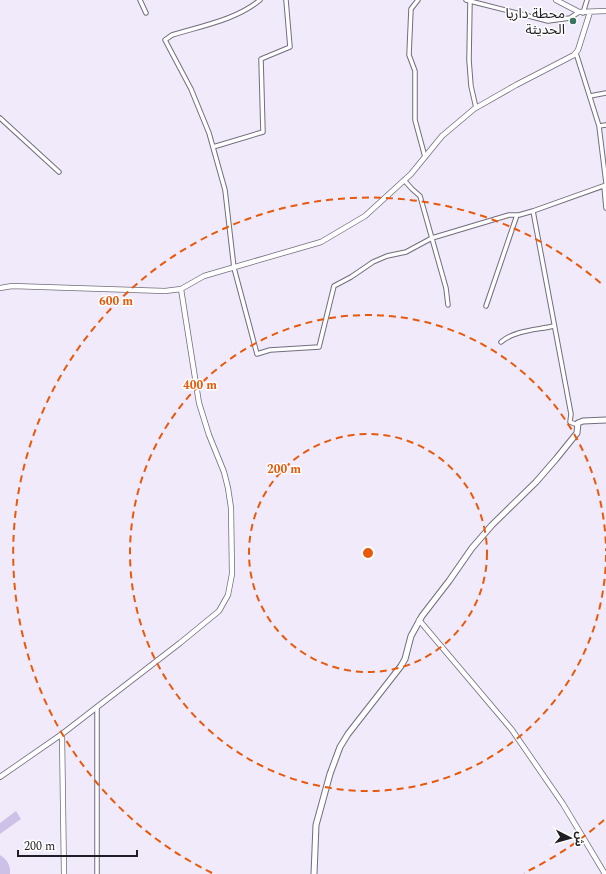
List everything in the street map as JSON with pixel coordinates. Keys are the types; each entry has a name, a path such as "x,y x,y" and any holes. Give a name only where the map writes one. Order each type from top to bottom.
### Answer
{"main road":[{"path":"314,874 316,825 340,747 348,734 401,666 411,636 419,620 472,548 536,482 556,459 577,433 578,425 581,421 606,420"}],"street":[{"path":"140,0 146,13"},
{"path":"260,0 251,7 222,21 172,35 165,40 190,89 209,133 225,190 234,268 257,354 270,350 319,347 334,286 351,277 373,262 387,256 406,252 432,238 509,215 533,211 605,184"},
{"path":"213,147 263,132 261,59 290,47 286,0"},
{"path":"418,0 411,9 410,56 415,71 415,120 425,157"},
{"path":"476,108 471,86 469,60 468,0 548,21 570,18 581,12 587,0"},
{"path":"556,0 581,12 606,11"},
{"path":"0,288 12,286 165,291 181,289 204,276 321,242 365,216 404,180 442,136 476,108 516,85 572,57 576,53 590,12"},
{"path":"576,53 599,126 606,208"},
{"path":"590,96 606,93"},
{"path":"0,118 59,172"},
{"path":"599,126 606,125"},
{"path":"404,180 420,196 446,288 448,304"},
{"path":"533,211 571,414 570,422 578,425"},
{"path":"486,306 516,215"},
{"path":"0,777 62,734 180,643 219,611 228,595 232,574 231,508 228,488 224,472 209,435 199,403 181,289"},
{"path":"501,342 507,337 522,332 554,326"},
{"path":"419,620 512,730 563,804 605,874"},
{"path":"97,706 97,874"},
{"path":"62,734 64,874"}],"shaded area":[{"path":"16,811 21,819 0,834 0,823"},
{"path":"0,855 8,863 10,874 0,874"}],"place":[{"name":"محطة داريا الحديثة","path":"573,21"}]}
